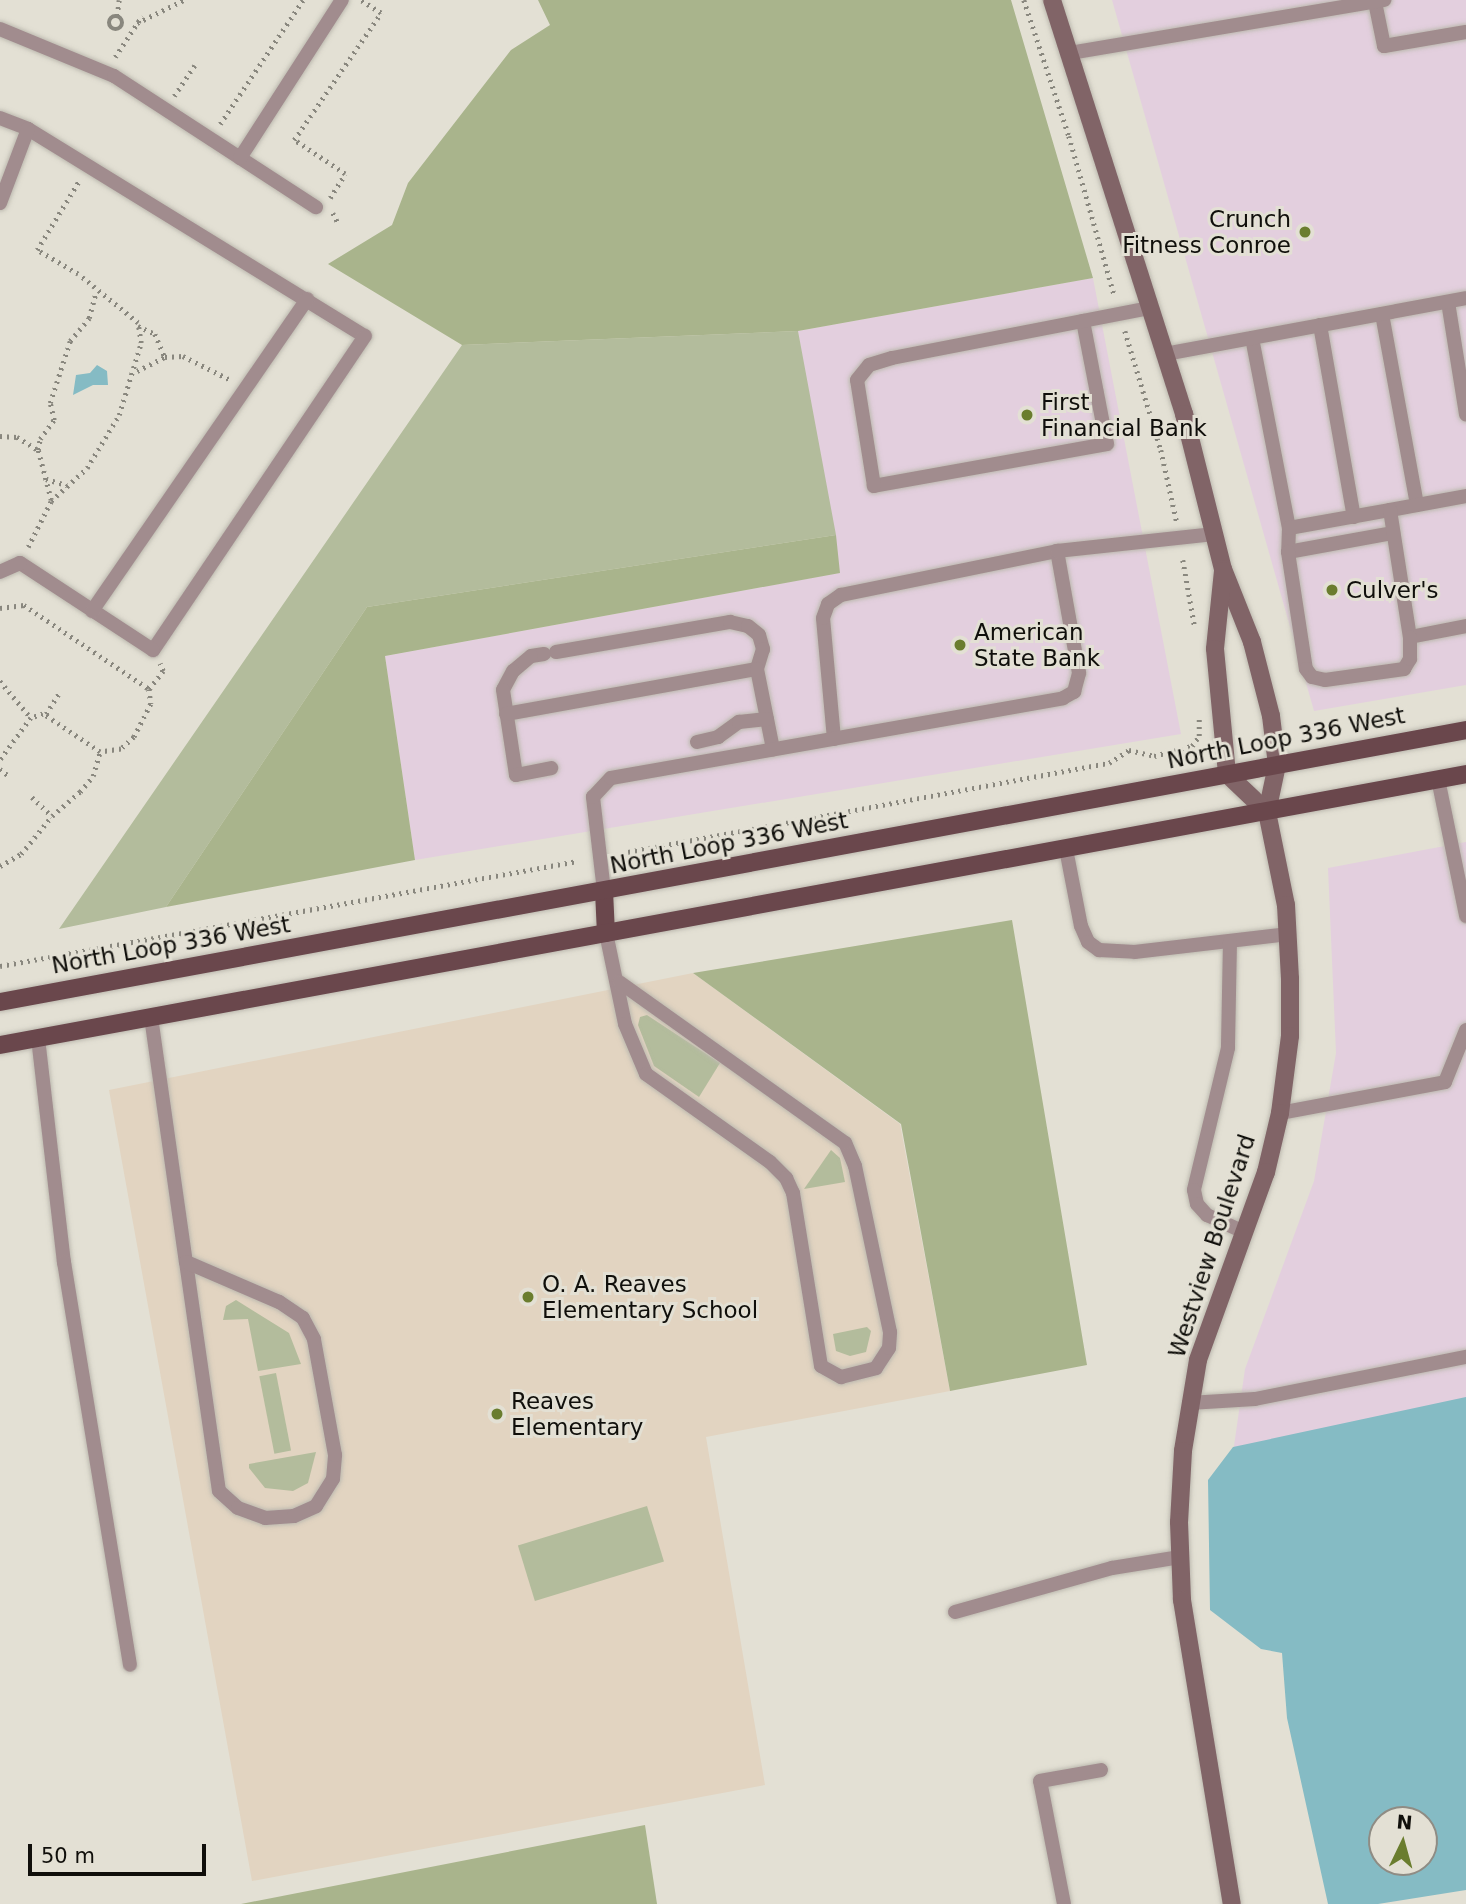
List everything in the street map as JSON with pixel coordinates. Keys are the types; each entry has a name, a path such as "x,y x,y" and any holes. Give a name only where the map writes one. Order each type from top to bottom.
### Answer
{"main road":[{"name":"North Loop 336 West","path":"0,1002 1466,730"},
{"path":"0,1045 1466,774"},
{"path":"604,891 606,933"}],"street":[{"name":"Westview Boulevard","path":"1052,0 1165,354 1223,569 1252,642 1271,716 1277,765 1267,812 1288,934 1290,1036 1280,1113 1244,1232 1209,1322 1189,1403 1182,1462 1182,1600 1205,1758 1232,1904"},
{"name":"Westview Boulevard","path":"1223,569 1215,649 1227,774"},
{"path":"1227,774 1267,812"}],"lane":[{"path":"240,158 342,0"},
{"path":"1070,53 1380,1 1384,46 1466,32"},
{"path":"0,29 105,72 316,207"},
{"path":"0,118 28,129 365,336 153,650 20,563 0,572"},
{"path":"0,202 28,129"},
{"path":"1165,354 1466,298"},
{"path":"92,611 307,299"},
{"path":"1448,302 1466,415"},
{"path":"1083,321 1107,444 874,486 858,380 869,365 1083,321 1150,308"},
{"path":"1382,314 1417,505"},
{"path":"1320,325 1354,517"},
{"path":"1252,338 1289,528 1288,552 1306,669 1312,677 1325,680 1404,669 1410,659 1410,637 1390,510"},
{"path":"1289,528 1466,496"},
{"path":"1288,552 1393,533"},
{"path":"834,738 823,618 828,604 841,595 1057,551 1214,534"},
{"path":"604,891 593,805 597,788 611,778 1063,698 1074,692 1079,673 1057,551"},
{"path":"551,768 516,775 503,690 513,671 531,656 730,622 748,626 759,635 764,649 757,669 773,749"},
{"path":"1410,637 1466,626"},
{"path":"506,714 757,669"},
{"path":"697,741 718,737 739,722 767,719"},
{"path":"1438,779 1466,916"},
{"path":"1066,849 1081,926 1088,942 1099,950 1135,951 1288,934"},
{"path":"606,933 625,1024 646,1074 770,1162 786,1178 793,1193 821,1366 841,1377 876,1368 889,1348 890,1332 855,1166 845,1143 618,982"},
{"path":"1230,941 1228,1048 1194,1190 1197,1204 1207,1215 1244,1232"},
{"path":"151,1017 186,1262 219,1491 238,1508 265,1518 294,1516 316,1506 333,1479 335,1455 314,1339 303,1318 279,1302 186,1262"},
{"path":"1280,1113 1445,1082 1459,1065 1466,1030"},
{"path":"38,1038 64,1262 130,1665"},
{"path":"1189,1403 1255,1399 1466,1357"},
{"path":"954,1612 1112,1568 1180,1557"},
{"path":"1063,1904 1040,1781 1101,1770"}],"path":[{"path":"117,16 119,0"},
{"path":"136,24 184,0"},
{"path":"210,139 303,0"},
{"path":"338,223 328,201 345,174 294,141 381,13 359,0"},
{"path":"1024,0 1069,136 1117,304"},
{"path":"105,72 142,16"},
{"path":"122,28 112,30 109,26 111,17 122,18 122,28 128,34"},
{"path":"165,109 195,65"},
{"path":"85,164 77,186 37,250 78,274 138,326 155,334 165,357"},
{"path":"38,450 54,420 50,403 70,341 89,318 96,292"},
{"path":"20,563 51,501 87,468 119,415 136,371 141,343 138,326"},
{"path":"1125,331 1161,450 1178,530"},
{"path":"136,371 165,357 183,356 245,390"},
{"path":"0,436 17,437 38,450 51,501"},
{"path":"46,479 68,485"},
{"path":"1183,560 1193,600 1195,640"},
{"path":"0,608 24,605 149,689 151,704 134,737 121,750 100,752 47,714"},
{"path":"0,681 31,718"},
{"path":"0,760 31,718 47,714 59,692"},
{"path":"628,852 1109,763 1129,750 1154,756 1192,746 1199,736 1198,704"},
{"path":"0,866 21,854 52,816 93,776 100,752"},
{"path":"0,769 9,776"},
{"path":"32,797 52,816"},
{"path":"0,966 578,861"}],"shaded area":[{"path":"1112,0 1466,0 1466,685 1314,711"},
{"path":"1093,278 1181,734 415,860 385,656 839,573 798,331"},
{"path":"1466,842 1466,1407 1233,1453 1245,1369 1314,1181 1336,1053 1328,868"},
{"name":"Reaves Elementary","path":"693,973 900,1124 950,1391 706,1437 765,1785 252,1881 109,1090"}],"green space":[{"path":"538,0 1011,0 1093,278 798,331 462,345 328,264 392,225 408,183 511,50 550,25"},
{"path":"798,331 836,535 367,607 166,907 59,929 462,345"},
{"path":"836,535 840,573 385,656 415,860 166,907 367,607"},
{"path":"1012,920 1087,1365 950,1391 901,1124 693,973"},
{"path":"647,1015 720,1063 699,1097 654,1066 638,1025 640,1017"},
{"path":"831,1150 840,1158 845,1182 804,1189"},
{"path":"236,1300 289,1333 301,1364 258,1371 248,1319 223,1320 226,1306"},
{"path":"867,1327 871,1331 866,1352 850,1356 836,1351 833,1334"},
{"path":"276,1373 291,1451 274,1454 259,1376"},
{"path":"316,1452 308,1483 293,1491 265,1488 249,1468 249,1464"},
{"path":"647,1506 664,1561 535,1601 518,1545"},
{"path":"645,1825 657,1904 241,1904"}],"water":[{"path":"97,365 107,371 108,385 93,385 73,395 76,375 90,373"},
{"path":"1466,1397 1466,1890 1378,1904 1328,1904 1287,1718 1282,1653 1261,1649 1210,1610 1208,1480 1233,1447"}],"place":[{"name":"Crunch Fitness Conroe","path":"1305,232"},
{"name":"First Financial Bank","path":"1027,415"},
{"name":"Culver's","path":"1332,590"},
{"name":"American State Bank","path":"960,645"},
{"name":"O. A. Reaves Elementary School","path":"528,1297"},
{"name":"Reaves Elementary","path":"497,1414"}]}
